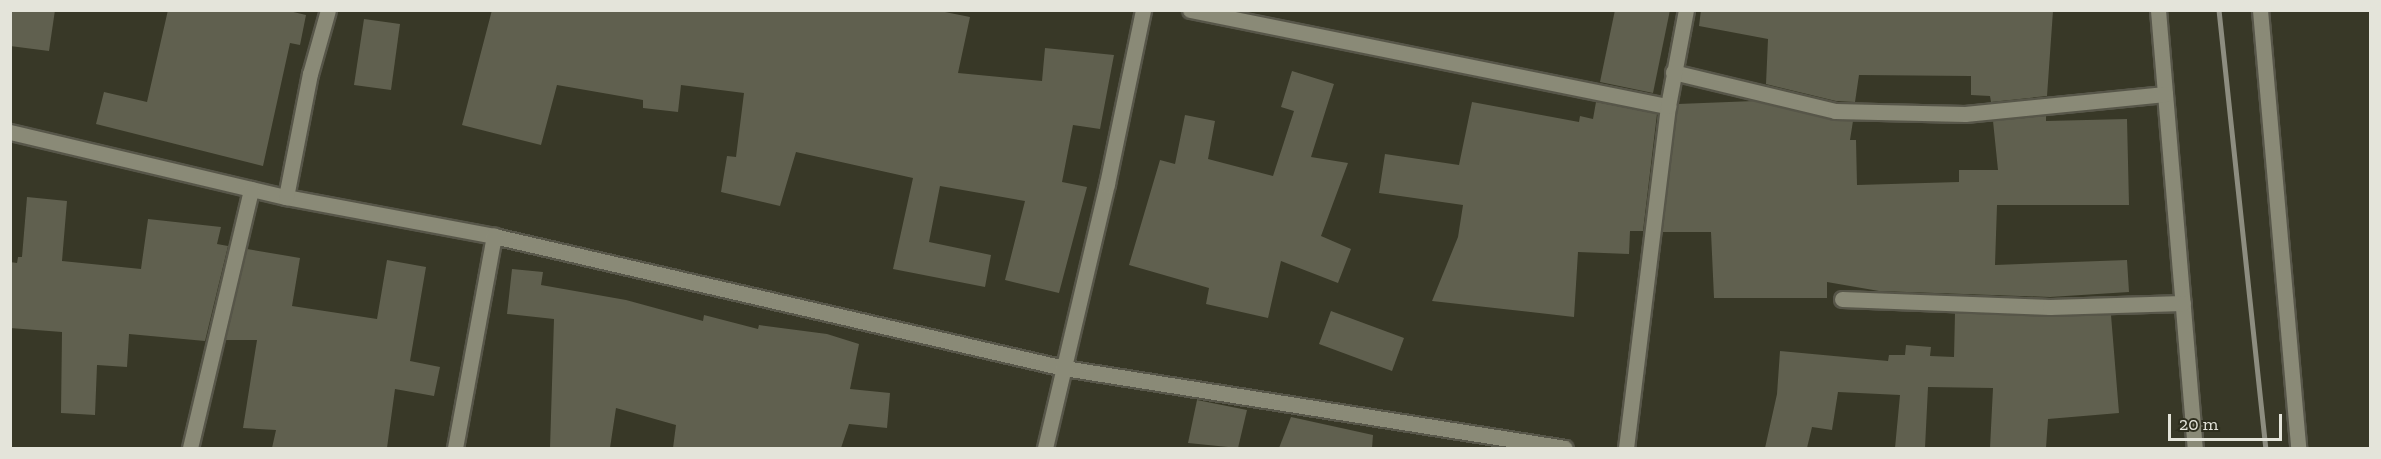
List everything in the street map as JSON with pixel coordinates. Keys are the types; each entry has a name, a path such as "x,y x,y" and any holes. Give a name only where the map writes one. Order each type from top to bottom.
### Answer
{"street":[{"path":"286,197 310,74 328,10"},
{"path":"1045,448 1143,10"},
{"path":"1190,10 1668,106"},
{"path":"1626,448 1672,72 1686,10"},
{"path":"2158,10 2195,448"},
{"path":"2260,10 2298,448"},
{"path":"1672,72 1835,111 1965,114 2165,94"},
{"path":"10,132 286,197 494,236 1064,368 1565,448"},
{"path":"190,448 251,189"},
{"path":"455,448 494,236"},
{"path":"1842,299 2050,307 2183,303"}],"building":[{"path":"10,10 55,10 49,51 10,46"},
{"path":"168,10 285,10 306,15 300,45 290,43 263,166 96,124 104,92 147,102"},
{"path":"492,10 935,10 970,17 958,73 1042,81 1045,48 1114,55 1100,129 1073,125 1062,182 1087,187 1059,293 1005,280 1025,201 940,186 929,242 991,255 985,287 893,269 913,178 796,152 780,206 721,192 727,156 736,157 744,93 681,85 678,112 643,108 643,100 557,85 541,145 462,125"},
{"path":"1615,10 1670,10 1653,93 1600,82"},
{"path":"1701,10 2053,11 2047,96 1991,102 1990,96 1971,95 1971,76 1859,75 1855,102 1836,101 1766,84 1768,39 1699,26"},
{"path":"364,19 400,24 391,90 354,85"},
{"path":"1292,71 1334,84 1311,157 1348,163 1321,236 1351,249 1338,283 1281,261 1268,318 1206,304 1209,288 1129,265 1160,160 1175,164 1185,115 1215,121 1208,159 1273,176 1294,111 1281,107"},
{"path":"1754,101 1833,120 1853,121 1850,140 1856,140 1857,185 1959,182 1959,170 1998,170 1993,121 2046,116 2046,121 2127,119 2129,205 1997,205 1995,265 2127,260 2129,292 2050,297 1879,291 1827,282 1827,298 1714,298 1711,232 1662,232 1678,104"},
{"path":"1472,102 1579,122 1580,116 1593,119 1596,102 1657,114 1643,231 1630,231 1629,254 1578,252 1574,317 1432,301 1458,237 1463,205 1379,193 1385,154 1459,165"},
{"path":"27,197 67,201 62,261 141,269 148,219 221,227 217,244 228,246 205,341 129,334 127,367 97,365 95,415 61,413 62,332 10,328 10,262 17,263 18,257 22,257"},
{"path":"247,249 300,258 292,306 377,319 387,260 426,267 410,361 440,367 434,396 395,389 387,448 272,448 276,430 243,428 257,340 225,340"},
{"path":"512,269 543,272 541,285 626,300 703,321 704,315 758,329 759,325 827,334 859,344 850,389 890,393 887,428 849,424 841,448 673,448 676,425 616,408 610,448 550,448 554,319 507,314"},
{"path":"1331,311 1404,338 1392,371 1319,344"},
{"path":"1955,313 2111,315 2119,413 2048,419 2046,448 1990,448 1993,388 1928,387 1925,448 1895,448 1900,395 1838,392 1832,430 1812,427 1807,448 1765,448 1777,394 1780,351 1888,361 1889,355 1905,355 1906,345 1931,347 1930,356 1954,357"},
{"path":"1197,400 1247,410 1238,448 1188,443"},
{"path":"1291,417 1373,435 1372,448 1279,448"}],"railway":[{"path":"2219,10 2266,448"}]}
